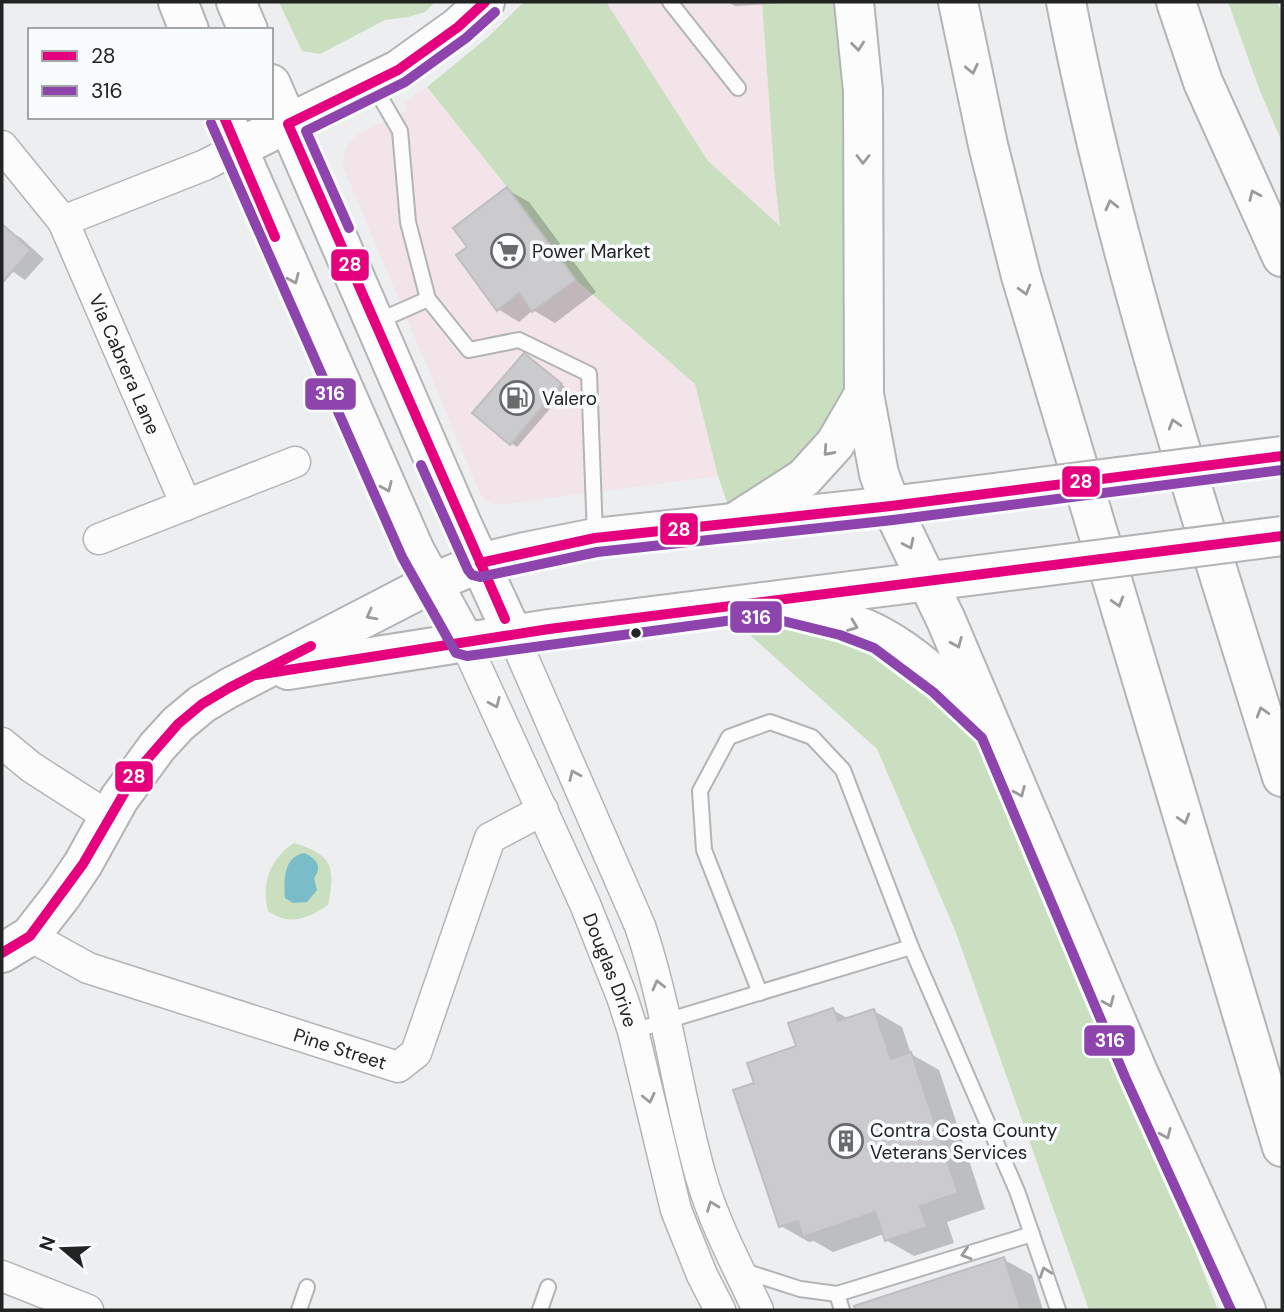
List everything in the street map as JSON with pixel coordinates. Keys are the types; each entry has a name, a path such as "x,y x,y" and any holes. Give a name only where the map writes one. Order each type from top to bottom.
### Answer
{"main road":[{"path":"178,2 188,28"},
{"path":"236,2 247,28"},
{"path":"465,642 415,551 230,133 288,124 398,69 458,27 485,2"},
{"path":"854,2 863,91 864,394 879,474 891,506 928,581 994,730 1138,1072 1246,1310"},
{"path":"958,2 988,145 1021,276 1282,1147"},
{"path":"1066,2 1099,157 1133,286 1282,777"},
{"path":"1177,2 1203,82 1282,257"},
{"path":"273,88 513,635"},
{"path":"733,523 804,478 835,444 864,394"},
{"name":"Pine Street","path":"16,945 83,864 137,771 178,724 202,704 432,583 480,563 595,538 891,506 1282,456"},
{"name":"Pine Street","path":"256,675 513,635 1282,536"},
{"path":"764,602 844,622 881,636 942,681 994,730"}],"street":[{"path":"63,221 205,165 230,133"},
{"name":"Via Cabrera Lane","path":"2,146 63,221 186,505"},
{"path":"99,539 295,462"},
{"name":"Douglas Drive","path":"513,635 640,926 667,1021 702,1179 748,1272 758,1310"},
{"name":"Douglas Drive","path":"465,642 590,916 633,1031 676,1210 702,1275 720,1310"},
{"path":"2,743 31,767 109,817"},
{"name":"Pine Street","path":"16,945 398,1067 416,1053 489,838 543,810"},
{"path":"2,1276 88,1310"}],"lane":[{"path":"670,2 738,88"},
{"path":"372,82 400,131 408,222 429,299 469,350 519,340 589,374 595,538"},
{"path":"374,322 429,299"},
{"path":"760,993 704,850 700,791 729,737 770,722 812,737 843,770 911,947 1017,1191 1058,1310"},
{"path":"633,1031 911,947"},
{"path":"748,1272 800,1289 837,1294 1031,1234"},
{"path":"299,1310 307,1287"},
{"path":"540,1310 548,1287"},
{"path":"837,1294 842,1310"}],"shaded area":[{"path":"606,2 762,2 774,170 781,227 708,161"},
{"path":"427,87 507,187 576,280 695,384 718,476 496,505 486,501 480,493 342,164 345,150 355,136 408,110 404,102"}],"green space":[{"path":"279,2 435,2 425,12 385,20 320,54 302,51"},
{"path":"524,2 606,2 708,161 780,226 762,2 854,2 864,394 734,523 718,476 695,384 576,280 507,187 427,87 488,37"},
{"path":"1228,2 1277,2 1282,13 1282,142 1260,91"},
{"path":"720,608 844,622 994,730 1218,1310 1089,1310 955,930 877,749"},
{"path":"294,843 324,858 331,871 328,905 298,919 276,916 268,911 266,901 269,872 279,856"}],"water":[{"path":"304,853 317,863 318,870 314,878 317,890 307,902 293,903 285,898 286,871 292,859"}],"building":[{"name":"Power Market","path":"507,187 576,280 532,312 519,293 497,311 456,255 467,247 453,228"},
{"path":"2,224 31,250 2,283"},
{"name":"Valero","path":"524,353 562,384 510,445 472,413"},
{"name":"Contra Costa County Veterans Services","path":"833,1008 838,1021 874,1009 891,1059 911,1052 958,1193 920,1206 927,1227 885,1241 875,1212 803,1237 798,1221 779,1227 733,1090 754,1083 747,1063 796,1046 788,1023"},
{"path":"1004,1257 1021,1310 855,1310 854,1306"}],"transit line":[{"name":"28","path":"485,2 458,27 398,70 288,124 505,619"},
{"name":"316","path":"349,228 306,131 405,82 466,38 495,12"},
{"name":"28","path":"225,119 275,237"},
{"name":"316","path":"211,123 402,557 456,653 467,656 763,616 840,635 874,648 933,692 982,738 1125,1077 1231,1310"},
{"name":"28","path":"480,563 595,538 891,506 1282,456"},
{"name":"316","path":"421,465 468,570 472,575 480,577 597,552 893,520 1282,470"},
{"name":"28","path":"256,675 549,629 1282,536"},
{"name":"28","path":"2,953 30,936 83,864 137,771 178,724 202,704 229,688 311,646"}],"place":[{"name":"Power Market","path":"508,251"},
{"name":"Valero","path":"517,398"},
{"name":"Contra Costa County Veterans Services","path":"846,1141"}]}
